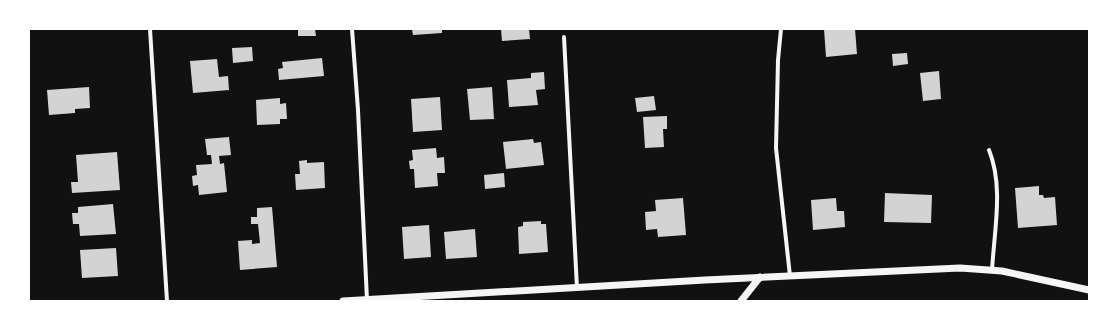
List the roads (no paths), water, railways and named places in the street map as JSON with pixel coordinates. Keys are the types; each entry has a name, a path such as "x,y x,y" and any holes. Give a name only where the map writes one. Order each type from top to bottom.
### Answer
{"street":[{"path":"150,29 167,301"},
{"path":"352,29 358,110 368,300"},
{"path":"781,29 778,60 776,148 790,276"},
{"path":"564,37 577,288"},
{"path":"989,150 995,164 997,180 992,270"},
{"path":"343,301 760,277 960,268 992,270 1089,290"},
{"path":"741,301 760,277"}]}
